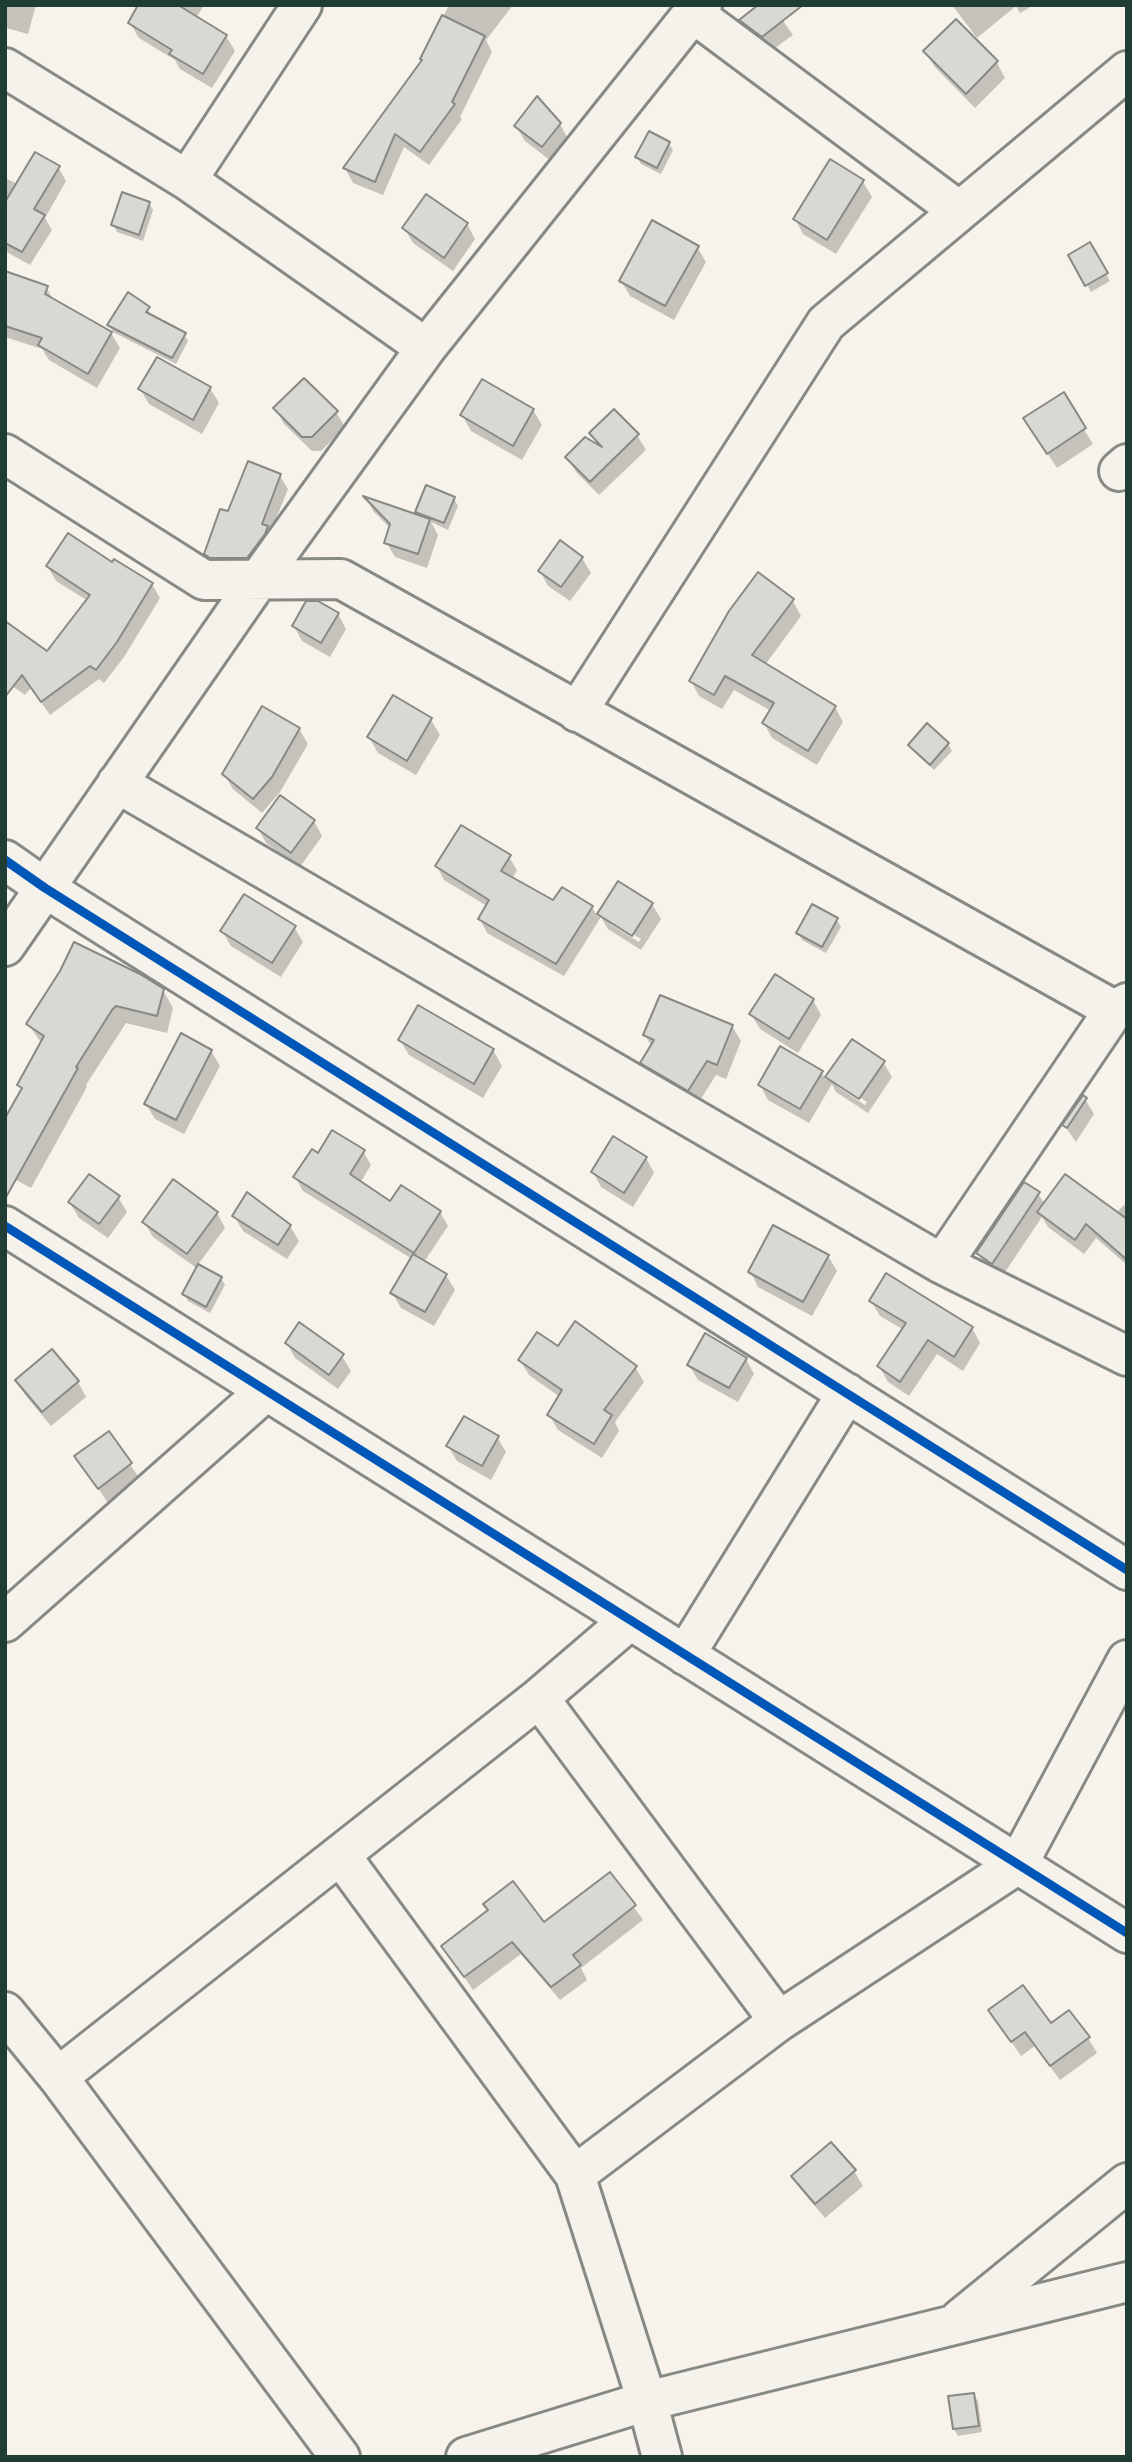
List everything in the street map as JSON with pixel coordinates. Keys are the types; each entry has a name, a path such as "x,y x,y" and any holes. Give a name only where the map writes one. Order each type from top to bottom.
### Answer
{"street":[{"path":"187,180 302,5"},
{"path":"5,946 258,579 426,348 697,9 959,211"},
{"path":"5,68 187,180 426,348"},
{"path":"577,712 826,323 1127,71"},
{"path":"5,454 204,580 341,579 577,712 1120,1006 942,1264"},
{"path":"117,783 942,1264 1127,1356"},
{"path":"5,860 45,888 1127,1570"},
{"path":"8,1234 266,1391 1127,1933"},
{"path":"5,1622 266,1391"},
{"path":"685,1655 847,1393"},
{"path":"58,2077 540,1698 630,1620"},
{"path":"575,2175 779,2021 1018,1864 1127,1660"},
{"path":"540,1698 779,2021"},
{"path":"341,1856 575,2175 647,2401 662,2457"},
{"path":"5,2012 58,2077 340,2457"},
{"path":"953,2325 1127,2183"},
{"path":"466,2457 647,2401 1127,2282"}],"building":[{"path":"138,5 178,5 227,35 203,74 169,54 172,50 128,23"},
{"path":"758,5 803,5 762,37 739,20"},
{"path":"442,15 485,36 452,102 455,104 420,152 395,134 375,182 343,168 422,60 420,59"},
{"path":"956,19 998,61 966,94 923,51"},
{"path":"537,96 561,123 542,147 514,126"},
{"path":"649,131 670,142 657,168 635,157"},
{"path":"35,152 60,166 34,209 45,215 22,252 5,243 5,202"},
{"path":"830,159 864,180 827,240 793,219"},
{"path":"122,192 150,202 139,235 111,225"},
{"path":"426,194 468,223 444,258 402,228"},
{"path":"652,220 699,246 665,306 619,281"},
{"path":"1090,242 1108,273 1085,286 1068,255"},
{"path":"5,271 48,286 45,294 112,332 88,374 38,345 42,338 5,326"},
{"path":"128,292 150,307 146,312 186,333 172,358 107,325"},
{"path":"157,357 211,387 193,420 138,389"},
{"path":"304,378 338,411 312,437 302,437 273,408"},
{"path":"482,379 534,409 513,446 460,415"},
{"path":"1064,392 1086,428 1047,454 1023,418"},
{"path":"614,409 639,434 590,482 565,457 585,437 602,447 589,433"},
{"path":"248,461 281,474 262,524 268,526 265,534 247,558 210,558 204,554 220,509 228,511"},
{"path":"426,485 455,497 444,523 415,512"},
{"path":"363,496 430,519 418,554 384,543 390,524"},
{"path":"68,533 112,562 114,559 153,583 117,642 96,670 90,666 41,702 22,675 5,697 5,621 47,651 90,595 46,566"},
{"path":"560,540 583,557 561,587 538,571"},
{"path":"758,572 794,599 752,655 836,706 808,751 762,723 774,703 725,676 714,695 689,681 729,611"},
{"path":"306,601 318,601 339,613 321,643 292,626"},
{"path":"393,695 432,718 407,761 367,737"},
{"path":"262,706 300,728 272,777 253,799 222,774"},
{"path":"927,723 949,743 930,765 908,745"},
{"path":"280,795 315,820 291,853 256,828"},
{"path":"461,825 511,855 501,871 553,900 562,887 593,906 556,964 478,919 489,900 435,866"},
{"path":"618,881 653,903 632,936 597,914"},
{"path":"244,894 296,926 272,963 220,931"},
{"path":"812,904 838,918 822,947 796,933"},
{"path":"74,942 140,974 164,989 157,1016 116,1006 112,1010 76,1067 78,1068 5,1199 5,1118 22,1088 17,1085 44,1036 26,1024 60,971"},
{"path":"775,974 814,999 789,1039 749,1014"},
{"path":"660,995 733,1025 717,1065 707,1061 688,1091 640,1063 654,1040 643,1035"},
{"path":"418,1005 494,1049 474,1084 398,1040"},
{"path":"181,1033 212,1050 176,1120 144,1104"},
{"path":"852,1039 885,1061 859,1099 825,1077"},
{"path":"780,1046 823,1071 800,1109 758,1085"},
{"path":"1083,1095 1087,1098 1067,1128 1062,1125"},
{"path":"332,1130 365,1150 350,1174 390,1201 401,1185 441,1211 414,1253 293,1177 312,1149 318,1153"},
{"path":"613,1136 647,1157 624,1193 591,1172"},
{"path":"89,1174 120,1196 99,1224 68,1202"},
{"path":"1065,1174 1127,1219 1127,1260 1086,1224 1075,1240 1037,1212"},
{"path":"173,1179 218,1212 187,1254 142,1222"},
{"path":"1024,1182 1040,1192 992,1264 976,1253"},
{"path":"247,1192 291,1225 278,1245 232,1216"},
{"path":"773,1225 829,1255 803,1302 748,1272"},
{"path":"413,1254 447,1274 425,1312 390,1293"},
{"path":"198,1264 222,1277 206,1307 182,1294"},
{"path":"886,1273 973,1327 954,1357 928,1340 900,1382 877,1366 906,1323 869,1301"},
{"path":"575,1321 637,1366 604,1410 612,1415 594,1444 547,1415 562,1390 518,1360 537,1332 558,1346"},
{"path":"299,1322 344,1354 329,1375 285,1343"},
{"path":"705,1333 747,1358 729,1388 687,1365"},
{"path":"52,1349 79,1381 42,1412 15,1380"},
{"path":"464,1416 499,1436 482,1466 446,1446"},
{"path":"109,1431 132,1463 98,1489 74,1456"},
{"path":"610,1872 636,1905 573,1955 581,1965 551,1987 512,1942 464,1977 441,1946 488,1910 483,1904 513,1881 544,1922"},
{"path":"1023,1985 1051,2023 1069,2010 1090,2037 1050,2066 1025,2032 1011,2042 988,2010"},
{"path":"831,2142 856,2170 815,2204 791,2176"},
{"path":"974,2393 979,2426 953,2429 948,2396"}],"cycle path":[{"path":"5,860 45,888 1127,1570"},
{"path":"5,1226 1127,1933"}]}
